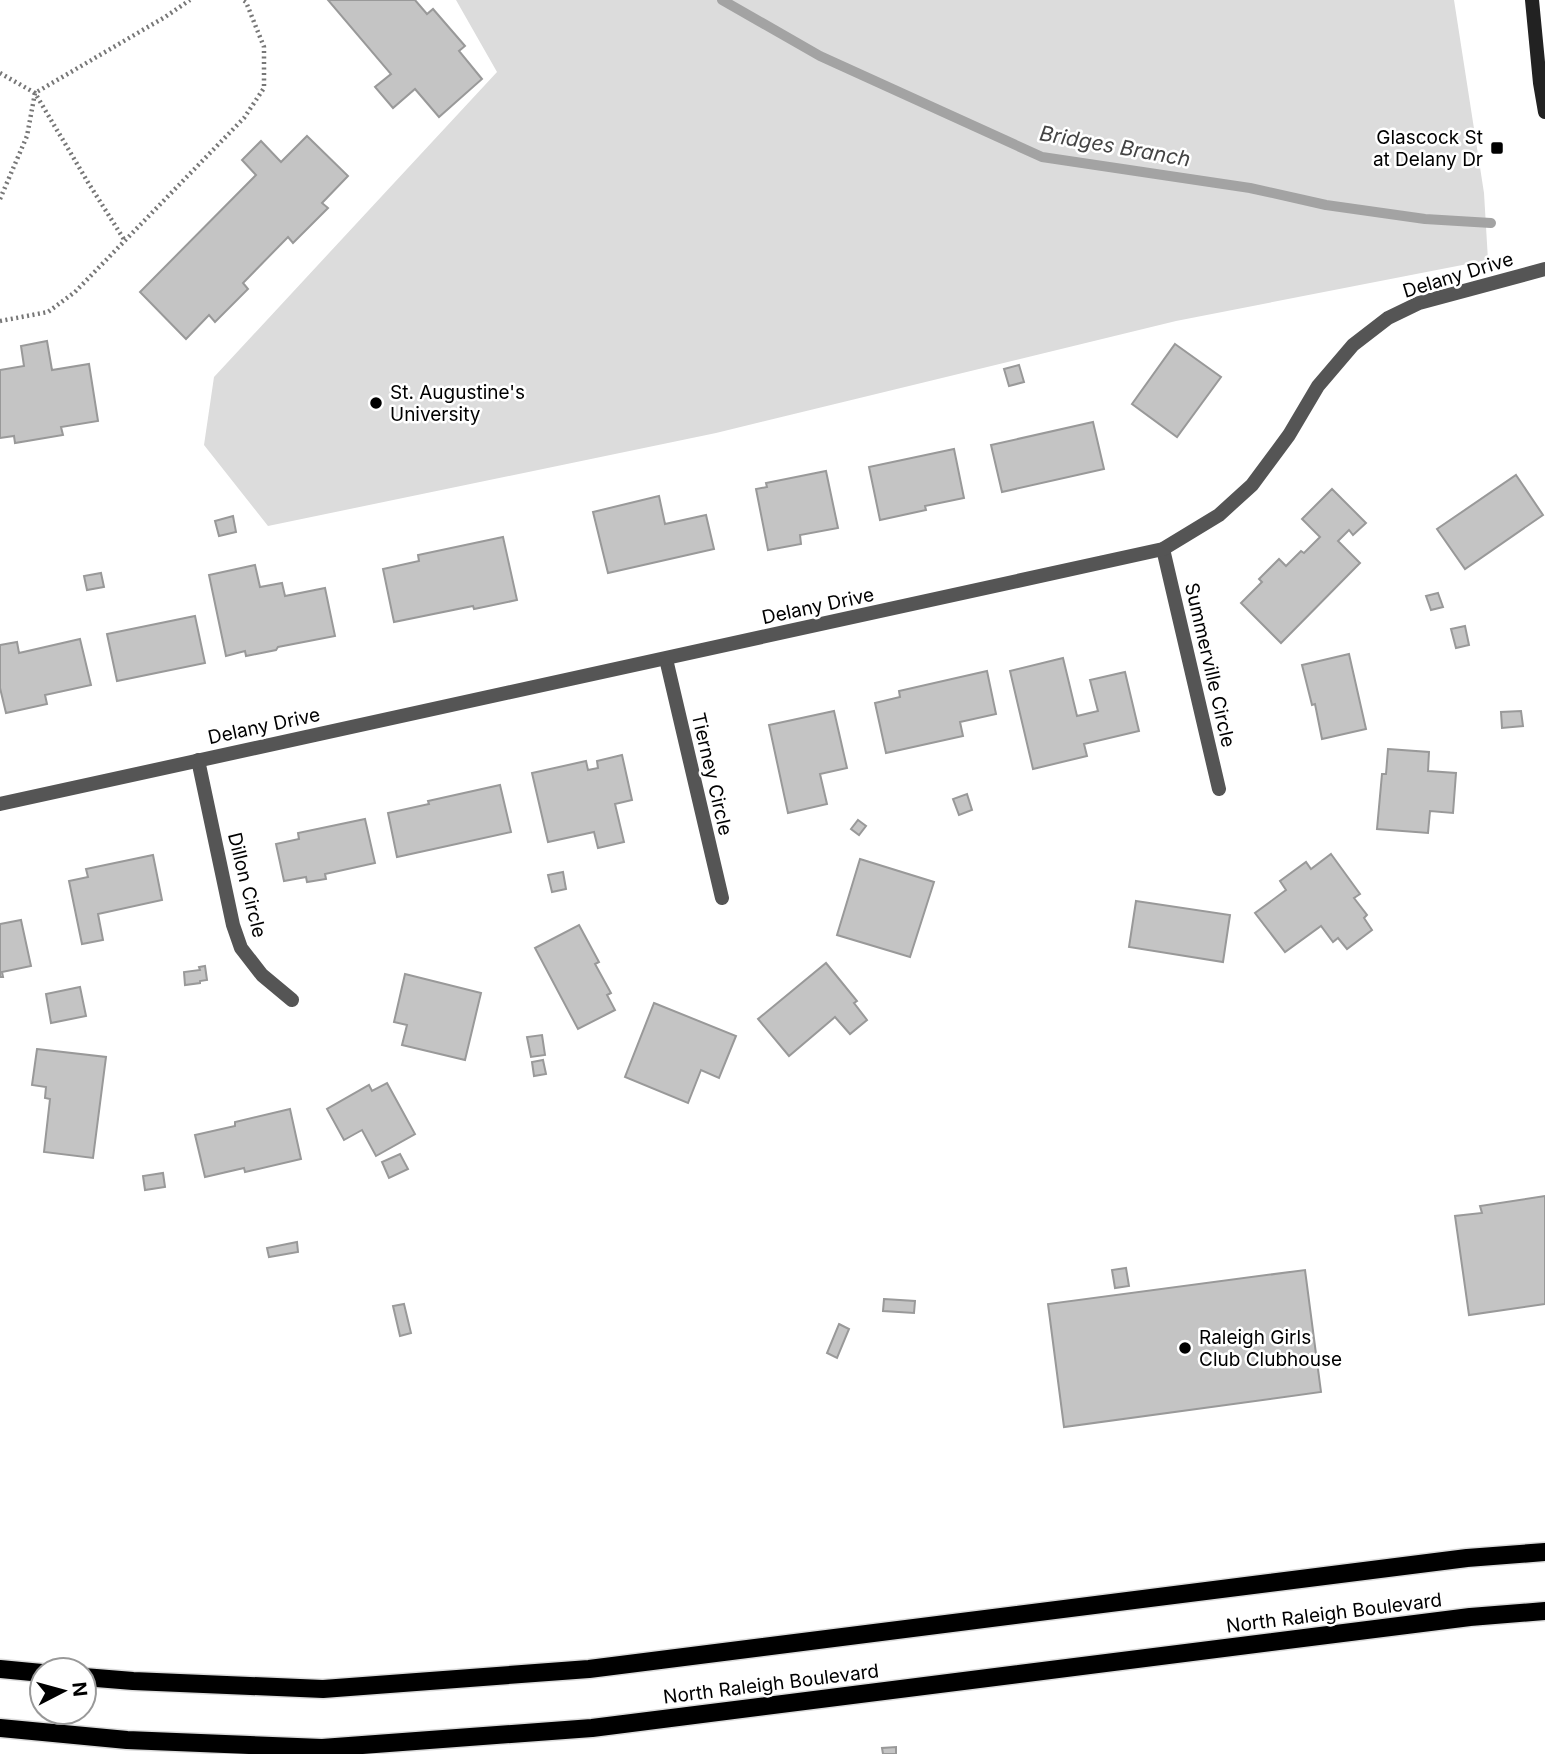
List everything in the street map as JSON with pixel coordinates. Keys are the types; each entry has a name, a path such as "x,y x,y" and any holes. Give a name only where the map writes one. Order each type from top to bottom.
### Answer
{"main road":[{"name":"North Raleigh Boulevard","path":"98,1678 323,1689 589,1669 1467,1558 1545,1552"},
{"name":"North Raleigh Boulevard","path":"0,1728 128,1740 322,1748 592,1728 1470,1617 1545,1611"},
{"path":"0,1669 28,1672"}],"street":[{"path":"1532,0 1545,111"},
{"name":"Delany Drive","path":"0,804 1163,549 1219,515 1252,485 1289,435 1318,386 1353,345 1388,318 1419,303 1545,269"},
{"name":"Summerville Circle","path":"1163,549 1219,789"},
{"name":"Tierney Circle","path":"666,659 722,898"},
{"name":"Dillon Circle","path":"198,760 233,925 242,948 262,975 292,1000"}],"path":[{"path":"0,199 27,135 35,93 190,0"},
{"path":"0,321 47,313 75,292 244,118 264,88 264,47 243,0"},
{"path":"0,73 35,93 125,241"}],"shaded area":[{"name":"St. Augustine's University","path":"456,0 1454,0 1484,193 1488,260 1176,321 716,433 268,526 204,445 214,377 497,72"}],"building":[{"path":"328,0 415,0 427,14 433,9 465,46 459,51 482,79 439,117 415,89 393,108 375,87 391,74"},
{"path":"307,136 348,176 322,203 328,208 293,243 288,237 243,283 248,289 215,322 209,315 186,339 140,292 256,175 242,160 261,141 281,162"},
{"path":"47,341 52,370 89,364 98,421 61,427 63,435 15,443 14,436 0,438 0,370 24,366 21,346"},
{"path":"1175,344 1221,377 1177,437 1132,404"},
{"path":"1019,365 1024,382 1009,386 1004,369"},
{"path":"1093,422 1104,469 1002,492 991,445"},
{"path":"954,449 964,498 925,506 926,510 880,520 869,467"},
{"path":"826,471 838,528 800,535 801,544 768,550 756,489 767,487 766,483"},
{"path":"1516,475 1543,515 1465,569 1437,529"},
{"path":"1332,489 1366,523 1353,535 1349,530 1338,541 1360,563 1281,643 1241,603 1262,582 1259,579 1279,559 1286,566 1320,537 1302,519"},
{"path":"659,496 665,524 706,515 714,549 608,573 593,512"},
{"path":"233,516 236,532 219,536 215,521"},
{"path":"503,537 517,600 394,622 383,569 419,561 418,555"},
{"path":"255,565 260,587 282,583 285,596 325,588 335,636 246,656 245,651 226,656 209,575"},
{"path":"101,573 104,587 87,590 84,576"},
{"path":"1438,593 1443,607 1431,610 1426,596"},
{"path":"195,616 205,663 117,681 107,634"},
{"path":"1465,626 1469,645 1456,648 1451,629"},
{"path":"80,639 91,685 45,695 47,704 6,713 0,688 0,645 17,642 19,653"},
{"path":"1349,654 1366,729 1322,739 1315,704 1312,705 1302,665"},
{"path":"1063,658 1077,716 1098,711 1090,680 1125,672 1139,731 1084,744 1087,756 1033,769 1010,671"},
{"path":"987,671 996,714 960,722 963,736 886,753 875,703 900,697 899,691"},
{"path":"834,711 847,768 820,774 827,804 788,813 769,725"},
{"path":"1521,711 1523,726 1502,728 1501,712"},
{"path":"1388,749 1429,752 1428,771 1456,773 1453,813 1430,811 1428,833 1377,829 1382,774 1386,774"},
{"path":"622,755 632,800 615,804 624,842 598,848 594,832 548,842 532,773 586,761 588,770 598,768 597,761"},
{"path":"500,785 511,832 397,857 388,813"},
{"path":"967,794 972,810 959,815 953,799"},
{"path":"365,819 375,863 325,874 326,879 307,882 306,877 284,881 276,844 299,839 298,833"},
{"path":"858,820 866,826 859,835 851,829"},
{"path":"1331,854 1360,894 1354,898 1367,915 1364,918 1372,930 1347,949 1338,938 1333,942 1321,926 1285,952 1255,913 1286,890 1280,881 1306,862 1311,869"},
{"path":"153,855 162,900 98,914 103,940 82,944 69,881 88,877 86,869"},
{"path":"860,859 934,882 910,957 837,935"},
{"path":"563,872 566,889 552,892 548,875"},
{"path":"1136,901 1230,915 1223,962 1129,947"},
{"path":"21,920 31,966 2,972 3,977 0,977 0,924"},
{"path":"579,925 599,962 595,964 611,993 607,995 615,1010 578,1029 535,948"},
{"path":"826,963 857,1001 854,1003 867,1020 850,1034 835,1017 789,1056 758,1019"},
{"path":"205,966 207,980 185,985 184,972 200,970 199,967"},
{"path":"405,974 481,993 465,1060 402,1045 407,1025 394,1022"},
{"path":"80,987 86,1016 51,1023 46,994"},
{"path":"654,1003 736,1036 719,1078 701,1070 688,1103 625,1077"},
{"path":"542,1035 545,1055 531,1057 527,1037"},
{"path":"37,1049 106,1057 93,1158 44,1152 50,1099 45,1098 46,1087 32,1085"},
{"path":"543,1060 546,1074 534,1076 532,1062"},
{"path":"387,1083 415,1134 376,1156 362,1130 344,1140 327,1109 369,1085 372,1091"},
{"path":"290,1109 301,1159 245,1172 244,1168 205,1177 195,1135"},
{"path":"400,1154 408,1169 389,1178 382,1162"},
{"path":"163,1173 165,1187 145,1190 143,1176"},
{"path":"1545,1196 1545,1304 1469,1315 1455,1216 1482,1213 1480,1206"},
{"path":"297,1242 298,1252 269,1257 267,1248"},
{"path":"1126,1268 1129,1286 1115,1288 1112,1270"},
{"name":"Raleigh Girls Club Clubhouse","path":"1305,1270 1321,1392 1064,1427 1048,1304"},
{"path":"884,1299 915,1301 914,1313 883,1311"},
{"path":"404,1304 411,1333 400,1336 393,1306"},
{"path":"839,1324 849,1329 837,1358 827,1353"},
{"path":"896,1747 896,1754 883,1754 882,1748"}],"waterway":[{"name":"Bridges Branch","path":"722,0 820,56 1042,157 1250,188 1326,205 1425,219 1491,223"}],"place":[{"name":"Glascock St at Delany Dr","path":"1497,148"},
{"name":"St. Augustine's University","path":"376,403"},
{"name":"Raleigh Girls Club Clubhouse","path":"1185,1348"}]}
